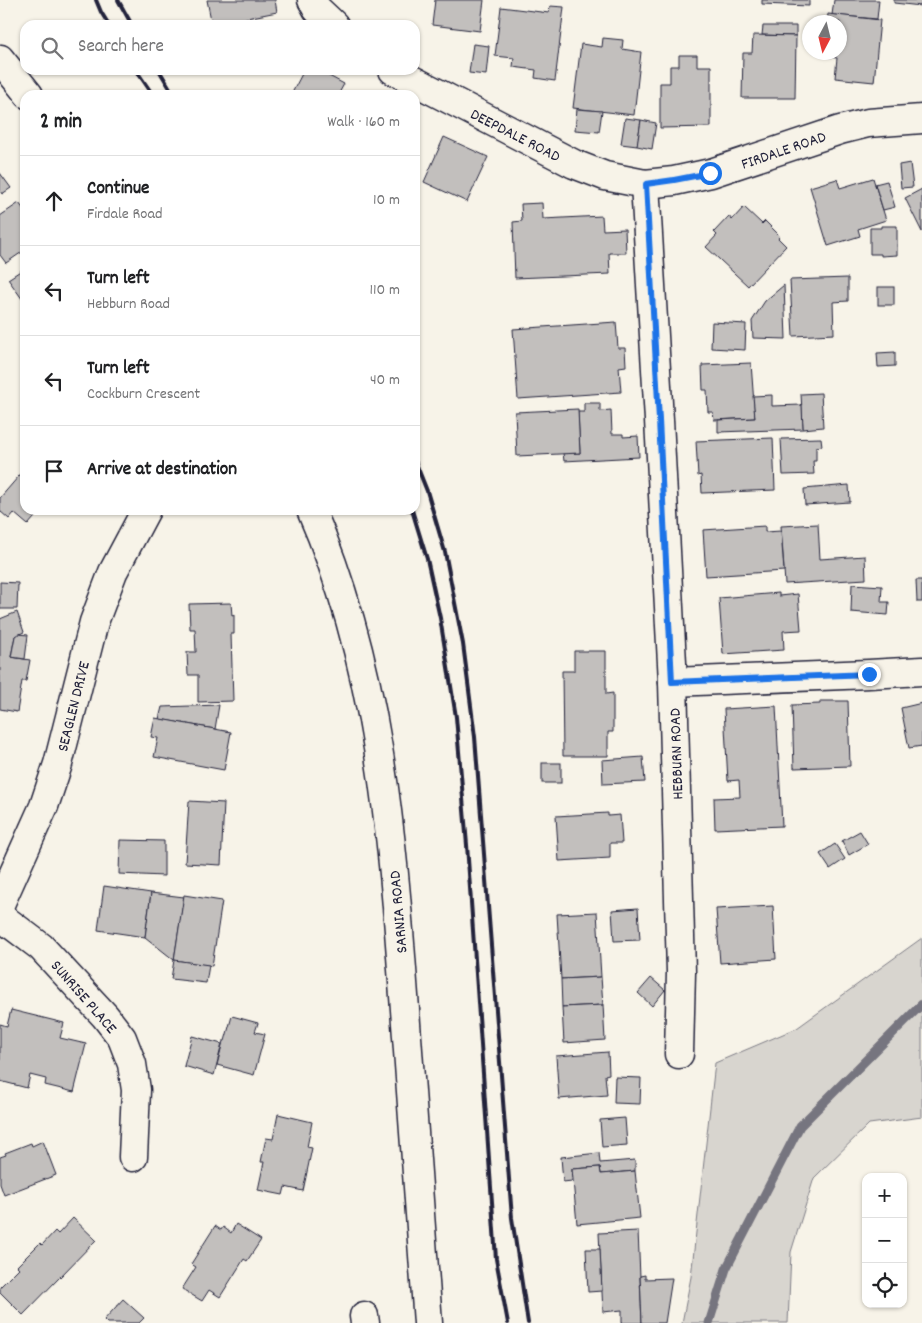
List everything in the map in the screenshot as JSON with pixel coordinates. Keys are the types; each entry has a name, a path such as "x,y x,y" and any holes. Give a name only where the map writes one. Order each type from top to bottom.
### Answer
{"street":[{"path":"312,0 317,9 329,20"},
{"path":"0,60 25,90"},
{"name":"DEEPDALE ROAD","path":"402,75 574,164 605,176 646,184"},
{"name":"FIRDALE ROAD","path":"646,184 710,173 840,130 890,120 922,119"},
{"name":"HEBBURN ROAD","path":"646,184 672,682 681,972 679,1054"},
{"name":"SEAGLEN DRIVE","path":"0,904 44,806 58,764 94,622 113,572 143,515"},
{"name":"SARNIA ROAD","path":"313,515 326,545 354,633 374,722 388,815 398,910 428,1323"},
{"path":"672,682 922,671"},
{"name":"SUNRISE PLACE","path":"0,916 41,947 105,1016 122,1038 132,1064 136,1090 133,1157"}],"shaded area":[{"path":"922,938 922,1117 869,1124 814,1178 791,1252 788,1323 682,1323 691,1277 715,1063 797,1028"}],"building":[{"path":"207,0 275,0 277,12 237,20 211,20"},
{"path":"435,0 484,0 480,31 432,25"},
{"path":"762,0 809,0 809,6 762,4"},
{"path":"834,0 879,0 877,19 832,15"},
{"path":"894,0 922,0 921,6 894,3"},
{"path":"550,6 564,7 555,81 535,78 536,70 513,67 514,58 495,56 501,7 549,13"},
{"path":"847,16 880,20 874,82 835,78 837,60 847,60"},
{"path":"763,26 796,26 796,36 762,35"},
{"path":"753,35 796,36 795,98 742,98 743,53 752,53"},
{"path":"603,38 623,40 622,49 641,52 634,115 573,108 581,44 602,47"},
{"path":"473,44 489,46 486,75 469,73"},
{"path":"679,55 697,55 697,66 711,66 711,127 660,128 660,83 670,83 670,66 679,66"},
{"path":"301,75 327,75 344,84 341,90 294,90"},
{"path":"577,109 602,111 599,132 575,130"},
{"path":"625,118 641,120 637,146 621,144"},
{"path":"641,120 656,123 652,149 637,146"},
{"path":"444,137 488,157 467,202 424,182"},
{"path":"910,163 913,187 901,188 899,165"},
{"path":"0,173 11,188 2,194 0,191"},
{"path":"873,178 886,220 858,229 860,236 828,246 810,187 837,179 840,188"},
{"path":"887,181 895,207 883,210 875,184"},
{"path":"922,189 922,232 905,198"},
{"path":"19,203 20,204 20,253 6,263 0,255 0,216"},
{"path":"542,203 543,219 602,216 603,230 625,229 626,253 609,253 610,274 515,278 513,222 522,221 521,204"},
{"path":"744,207 762,224 765,221 780,236 778,238 786,246 748,286 706,247 717,235 714,232 729,216 732,220"},
{"path":"881,226 897,226 897,255 881,256 881,254 870,254 870,228 881,228"},
{"path":"20,271 20,296 8,279"},
{"path":"848,278 848,301 833,302 834,334 793,336 790,280"},
{"path":"784,285 786,339 753,338 752,321 765,301"},
{"path":"878,287 894,287 894,305 878,305"},
{"path":"616,322 618,348 625,348 626,366 619,367 621,392 518,399 513,329"},
{"path":"712,322 746,324 745,350 711,348"},
{"path":"895,352 895,366 878,367 877,353"},
{"path":"751,363 755,418 714,420 713,412 708,412 707,390 703,390 702,365"},
{"path":"821,393 823,427 803,429 801,394"},
{"path":"772,395 772,406 802,405 803,429 718,432 718,420 755,418 753,396"},
{"path":"584,403 600,403 600,411 611,410 612,434 623,434 623,437 638,436 639,457 564,461 563,453 580,453 578,412 584,412"},
{"path":"578,409 580,453 517,456 515,412"},
{"path":"773,438 775,490 702,493 701,475 698,476 696,441"},
{"path":"821,438 822,446 816,447 816,461 813,461 814,474 783,475 781,439"},
{"path":"20,475 20,515 37,515 28,525 14,513 9,519 0,511 0,498"},
{"path":"849,485 850,502 805,505 804,489"},
{"path":"818,524 820,559 865,556 866,579 785,584 781,526"},
{"path":"765,526 765,532 781,531 784,571 706,576 703,530"},
{"path":"916,580 922,580 922,602 917,602"},
{"path":"0,582 18,583 17,609 0,609"},
{"path":"852,584 882,586 881,602 889,602 888,615 851,612"},
{"path":"779,593 779,596 798,594 801,630 783,631 784,650 723,654 719,598"},
{"path":"231,603 232,616 234,615 234,634 231,634 233,701 198,702 198,675 188,675 187,652 196,652 195,629 190,629 189,604"},
{"path":"17,612 24,632 15,636 11,657 30,660 26,681 22,681 17,712 0,709 0,619"},
{"path":"18,634 28,635 25,659 11,657 15,636"},
{"path":"574,651 606,651 606,694 613,693 613,732 608,732 608,756 563,756 562,671 574,671"},
{"path":"820,701 848,701 850,766 794,768 792,705 820,704"},
{"path":"922,703 922,746 909,748 901,708"},
{"path":"219,705 215,729 159,719 162,707"},
{"path":"776,706 782,826 715,829 714,798 740,797 739,780 728,781 724,709"},
{"path":"155,718 231,732 224,770 154,757 158,738 151,737"},
{"path":"643,757 645,782 603,784 602,760"},
{"path":"542,763 561,763 561,783 542,783"},
{"path":"189,801 224,803 221,865 185,863"},
{"path":"608,813 608,816 620,815 622,843 610,843 610,858 559,861 556,816"},
{"path":"860,831 868,844 849,855 842,841"},
{"path":"120,840 164,841 164,876 119,874"},
{"path":"835,844 845,859 830,869 820,854"},
{"path":"104,886 151,893 145,937 98,930"},
{"path":"151,893 184,897 174,960 145,937"},
{"path":"184,895 222,901 212,966 174,960"},
{"path":"773,906 776,959 720,963 716,909"},
{"path":"638,908 640,940 614,941 612,910"},
{"path":"597,912 601,977 561,979 557,914"},
{"path":"174,960 209,965 206,983 171,979"},
{"path":"601,977 603,1005 562,1007 561,979"},
{"path":"651,978 665,990 652,1006 638,993"},
{"path":"603,1005 605,1040 564,1043 562,1007"},
{"path":"11,1010 64,1023 60,1038 86,1044 74,1092 45,1085 46,1079 30,1075 27,1088 0,1081 0,1024 7,1026"},
{"path":"232,1016 258,1023 255,1032 265,1034 254,1075 217,1065"},
{"path":"192,1036 222,1044 214,1075 184,1066"},
{"path":"608,1052 609,1074 605,1075 607,1095 559,1099 556,1056"},
{"path":"615,1077 641,1078 640,1104 614,1103"},
{"path":"278,1114 312,1122 307,1147 312,1148 303,1191 285,1187 283,1195 258,1190 264,1162 261,1162 266,1138 273,1139"},
{"path":"625,1118 627,1145 602,1147 600,1120"},
{"path":"43,1141 56,1175 4,1195 0,1184 0,1157 6,1155 5,1153 31,1143 32,1146"},
{"path":"599,1153 600,1163 635,1160 635,1171 601,1174 600,1167 572,1169 572,1181 563,1182 561,1157"},
{"path":"600,1167 601,1174 635,1171 640,1218 577,1224 572,1169"},
{"path":"73,1218 96,1240 23,1315 0,1292 0,1287 19,1268 17,1266 40,1243 42,1245 55,1231 58,1234"},
{"path":"236,1224 261,1240 247,1261 244,1259 220,1297 209,1290 202,1301 182,1289 196,1267 191,1264 215,1226 221,1230 223,1227 231,1233"},
{"path":"638,1231 642,1323 622,1323 622,1310 603,1312 599,1233"},
{"path":"586,1249 600,1249 602,1291 588,1292"},
{"path":"645,1275 645,1279 672,1278 665,1323 642,1323 640,1276"},
{"path":"123,1299 144,1318 139,1323 107,1323 104,1320"}],"waterway":[{"path":"709,1323 726,1269 800,1126 922,1004"}],"railway":[{"path":"96,0 106,20"},
{"path":"118,0 129,20"},
{"path":"139,75 150,90"},
{"path":"162,75 171,90"},
{"path":"420,474 445,552 463,644 475,737 512,1218 528,1323"},
{"path":"414,515 427,559 440,618 456,717 467,845 496,1259 508,1323"}],"route":[{"path":"710,173 646,184 672,682 869,674"}]}
